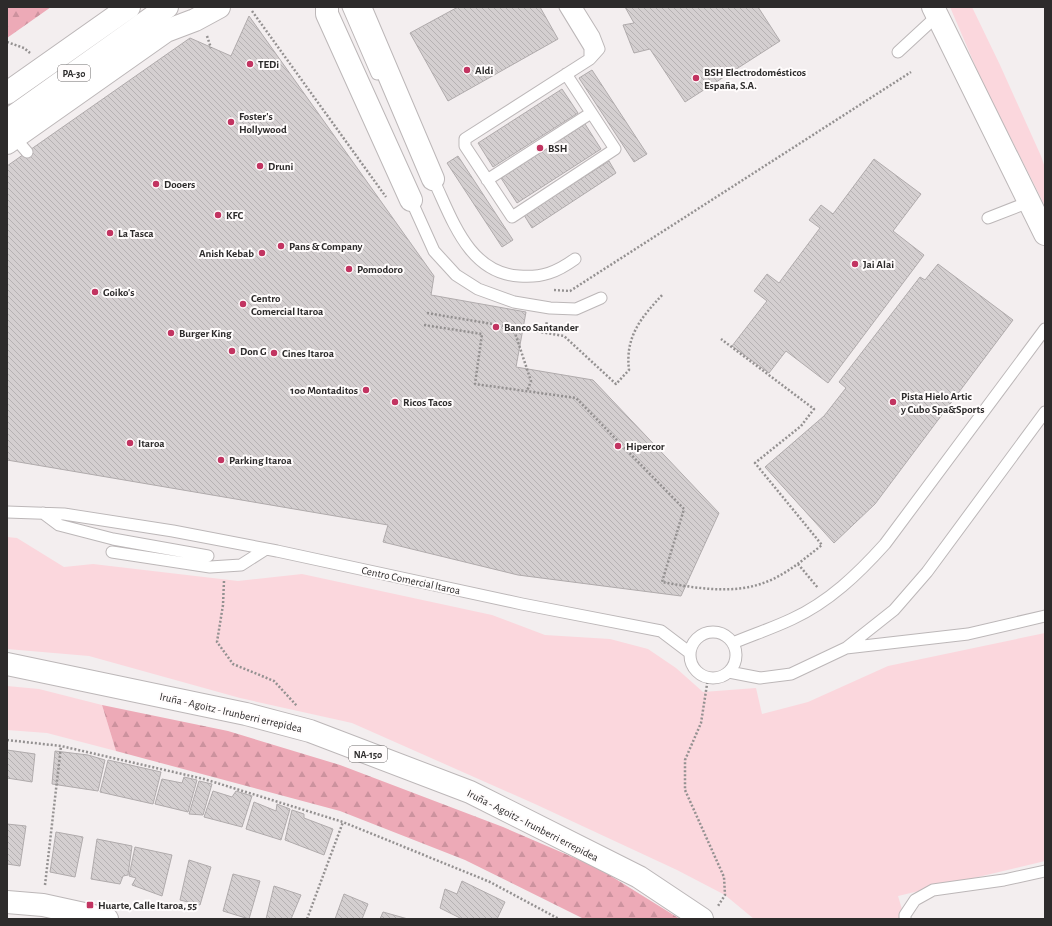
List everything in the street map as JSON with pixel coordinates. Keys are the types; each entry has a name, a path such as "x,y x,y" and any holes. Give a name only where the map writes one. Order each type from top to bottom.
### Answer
{"main road":[{"name":"PA-30","path":"7,93 129,7"},
{"name":"PA-30","path":"14,139 167,7"},
{"path":"14,139 166,31 195,20 219,7"},
{"path":"327,7 327,14 411,200"},
{"path":"360,7 420,171"},
{"path":"935,11 1045,234"},
{"name":"Iruña - Agoitz - Irunberri errepidea","path":"7,664 246,714 310,731 470,792 709,913"},
{"path":"7,902 43,905 107,919"}],"lane":[{"path":"331,7 335,10 420,171 459,234 477,257 489,268 507,275 534,277 559,270 575,259"},
{"path":"348,7 420,171"},
{"path":"565,7 590,48 590,59"},
{"path":"566,74 615,150 512,217 465,146 465,139 566,74 590,59 598,49 594,36 576,7"},
{"path":"898,52 935,11"},
{"path":"487,180 591,113"},
{"path":"411,200 434,251 456,275 478,289 514,302 550,308 576,309 601,298"},
{"path":"988,218 1029,202"},
{"path":"732,643 793,618 827,598 858,574 885,544 1045,329"},
{"path":"729,672 760,678 791,674 846,648 894,610 927,572 1045,412"},
{"name":"Centro Comercial Itaroa","path":"7,512 43,513 87,518 266,549 514,602 661,631 690,653"},
{"path":"43,513 59,525 113,539 208,556"},
{"path":"112,552 210,567 241,566 266,549"},
{"path":"846,648 968,634 1045,616"},
{"path":"717,631 729,637 732,643 736,648 736,661 729,672 720,678 708,678 698,673 692,664 690,653 694,641 704,633 717,631"},
{"path":"905,919 905,915 915,900 933,890 1004,880 1045,871"}],"path":[{"path":"252,11 388,201"},
{"path":"205,32 211,48"},
{"path":"7,42 24,48 36,58"},
{"path":"554,290 570,290 911,72"},
{"path":"427,313 564,336 616,384 629,370 628,358 632,335 645,314 662,294"},
{"path":"545,332 548,317"},
{"path":"424,325 482,334 475,384 576,398 684,509 662,582 694,587 734,589 765,582 798,564 822,545 755,463 801,426 814,409 721,340"},
{"path":"513,327 531,381 527,391"},
{"path":"798,564 827,598"},
{"path":"225,566 223,605 217,642 233,664 274,681 303,712 310,731"},
{"path":"708,678 702,723 684,760 685,790 724,877 725,896 709,913"},
{"path":"7,740 61,746 204,779 343,822 490,882 559,919"},
{"path":"43,905 61,746"},
{"path":"307,919 343,822"}],"shaded area":[{"path":"950,7 972,7 1000,65 1045,168 1045,206 980,77"},
{"path":"7,537 17,538 64,567 93,564 238,581 302,574 492,615 545,635 610,639 648,649 676,668 703,692 756,688 762,714 808,702 888,666 1045,633 1045,861 898,896 905,919 754,919 725,895 677,870 535,804 352,723 240,698 89,656 7,649"},
{"path":"7,686 39,689 102,705 116,751 47,733 7,730"}],"green space":[{"path":"7,7 51,7 7,38"},
{"path":"102,705 228,731 340,765 503,827 598,868 680,919 584,919 465,860 340,811 116,751"}],"building":[{"name":"Aldi","path":"458,7 540,7 558,39 448,101 410,33"},
{"name":"BSH Electrodomésticos España, S.A.","path":"625,7 758,7 780,41 685,102 650,49 634,53 623,25 634,23"},
{"name":"Centro Comercial Itaroa","path":"249,16 434,276 431,295 526,312 516,367 593,380 719,513 681,596 518,575 383,542 388,525 7,460 7,166 190,38 231,56"},
{"path":"592,70 647,154 634,162 579,78"},
{"path":"562,89 578,113 493,167 478,143"},
{"path":"585,124 601,149 517,203 501,178"},
{"path":"458,156 513,240 502,247 447,163"},
{"name":"Jai Alai","path":"874,159 921,194 893,231 924,255 828,383 786,351 769,373 732,346 767,301 754,291 767,274 779,283 820,228 809,220 821,205 833,214"},
{"path":"609,161 616,173 532,228 524,215"},
{"name":"Pista Hielo Artic y Cubo Spa&Sports","path":"938,264 1013,320 875,504 834,543 765,467 824,416 846,388 839,382 920,277 925,280"},
{"path":"7,750 35,754 32,782 7,778"},
{"path":"55,751 88,755 105,760 98,791 52,784"},
{"path":"108,760 161,772 153,804 100,792"},
{"path":"184,777 197,780 188,812 155,804 162,779 182,783"},
{"path":"199,781 212,784 203,815 189,814"},
{"path":"213,791 232,797 236,791 252,796 242,827 204,817"},
{"path":"254,802 276,811 277,804 290,809 281,840 246,829"},
{"path":"292,810 304,814 304,818 333,829 324,855 285,840"},
{"path":"7,824 26,826 20,866 7,864"},
{"path":"56,832 83,837 75,877 50,872"},
{"path":"97,839 132,846 128,875 123,876 120,884 91,879"},
{"path":"135,847 172,855 162,896 132,885 136,878 129,876"},
{"path":"189,860 211,867 200,905 180,900"},
{"path":"233,874 260,881 249,919 223,911"},
{"path":"462,881 505,902 497,919 462,919 440,908 445,889 457,894"},
{"path":"274,886 301,895 291,919 266,919"},
{"path":"344,894 368,904 362,919 335,919"},
{"path":"383,912 408,919 380,919"}],"place":[{"name":"TEDi","path":"250,64"},
{"name":"Aldi","path":"467,70"},
{"name":"BSH Electrodomésticos España, S.A.","path":"696,78"},
{"name":"Foster's Hollywood","path":"231,122"},
{"name":"BSH","path":"540,148"},
{"name":"Druni","path":"260,166"},
{"name":"Dooers","path":"156,184"},
{"name":"KFC","path":"218,215"},
{"name":"La Tasca","path":"110,233"},
{"name":"Pans & Company","path":"281,246"},
{"name":"Anish Kebab","path":"262,253"},
{"name":"Jai Alai","path":"855,264"},
{"name":"Pomodoro","path":"349,269"},
{"name":"Goiko's","path":"95,292"},
{"name":"Centro Comercial Itaroa","path":"243,304"},
{"name":"Banco Santander","path":"496,327"},
{"name":"Burger King","path":"171,333"},
{"name":"Don G","path":"232,351"},
{"name":"Cines Itaroa","path":"274,353"},
{"name":"100 Montaditos","path":"366,390"},
{"name":"Ricos Tacos","path":"395,402"},
{"name":"Pista Hielo Artic y Cubo Spa&Sports","path":"893,402"},
{"name":"Itaroa","path":"130,443"},
{"name":"Hipercor","path":"618,446"},
{"name":"Parking Itaroa","path":"221,460"},
{"name":"Huarte, Calle Itaroa, 55","path":"90,905"}]}
